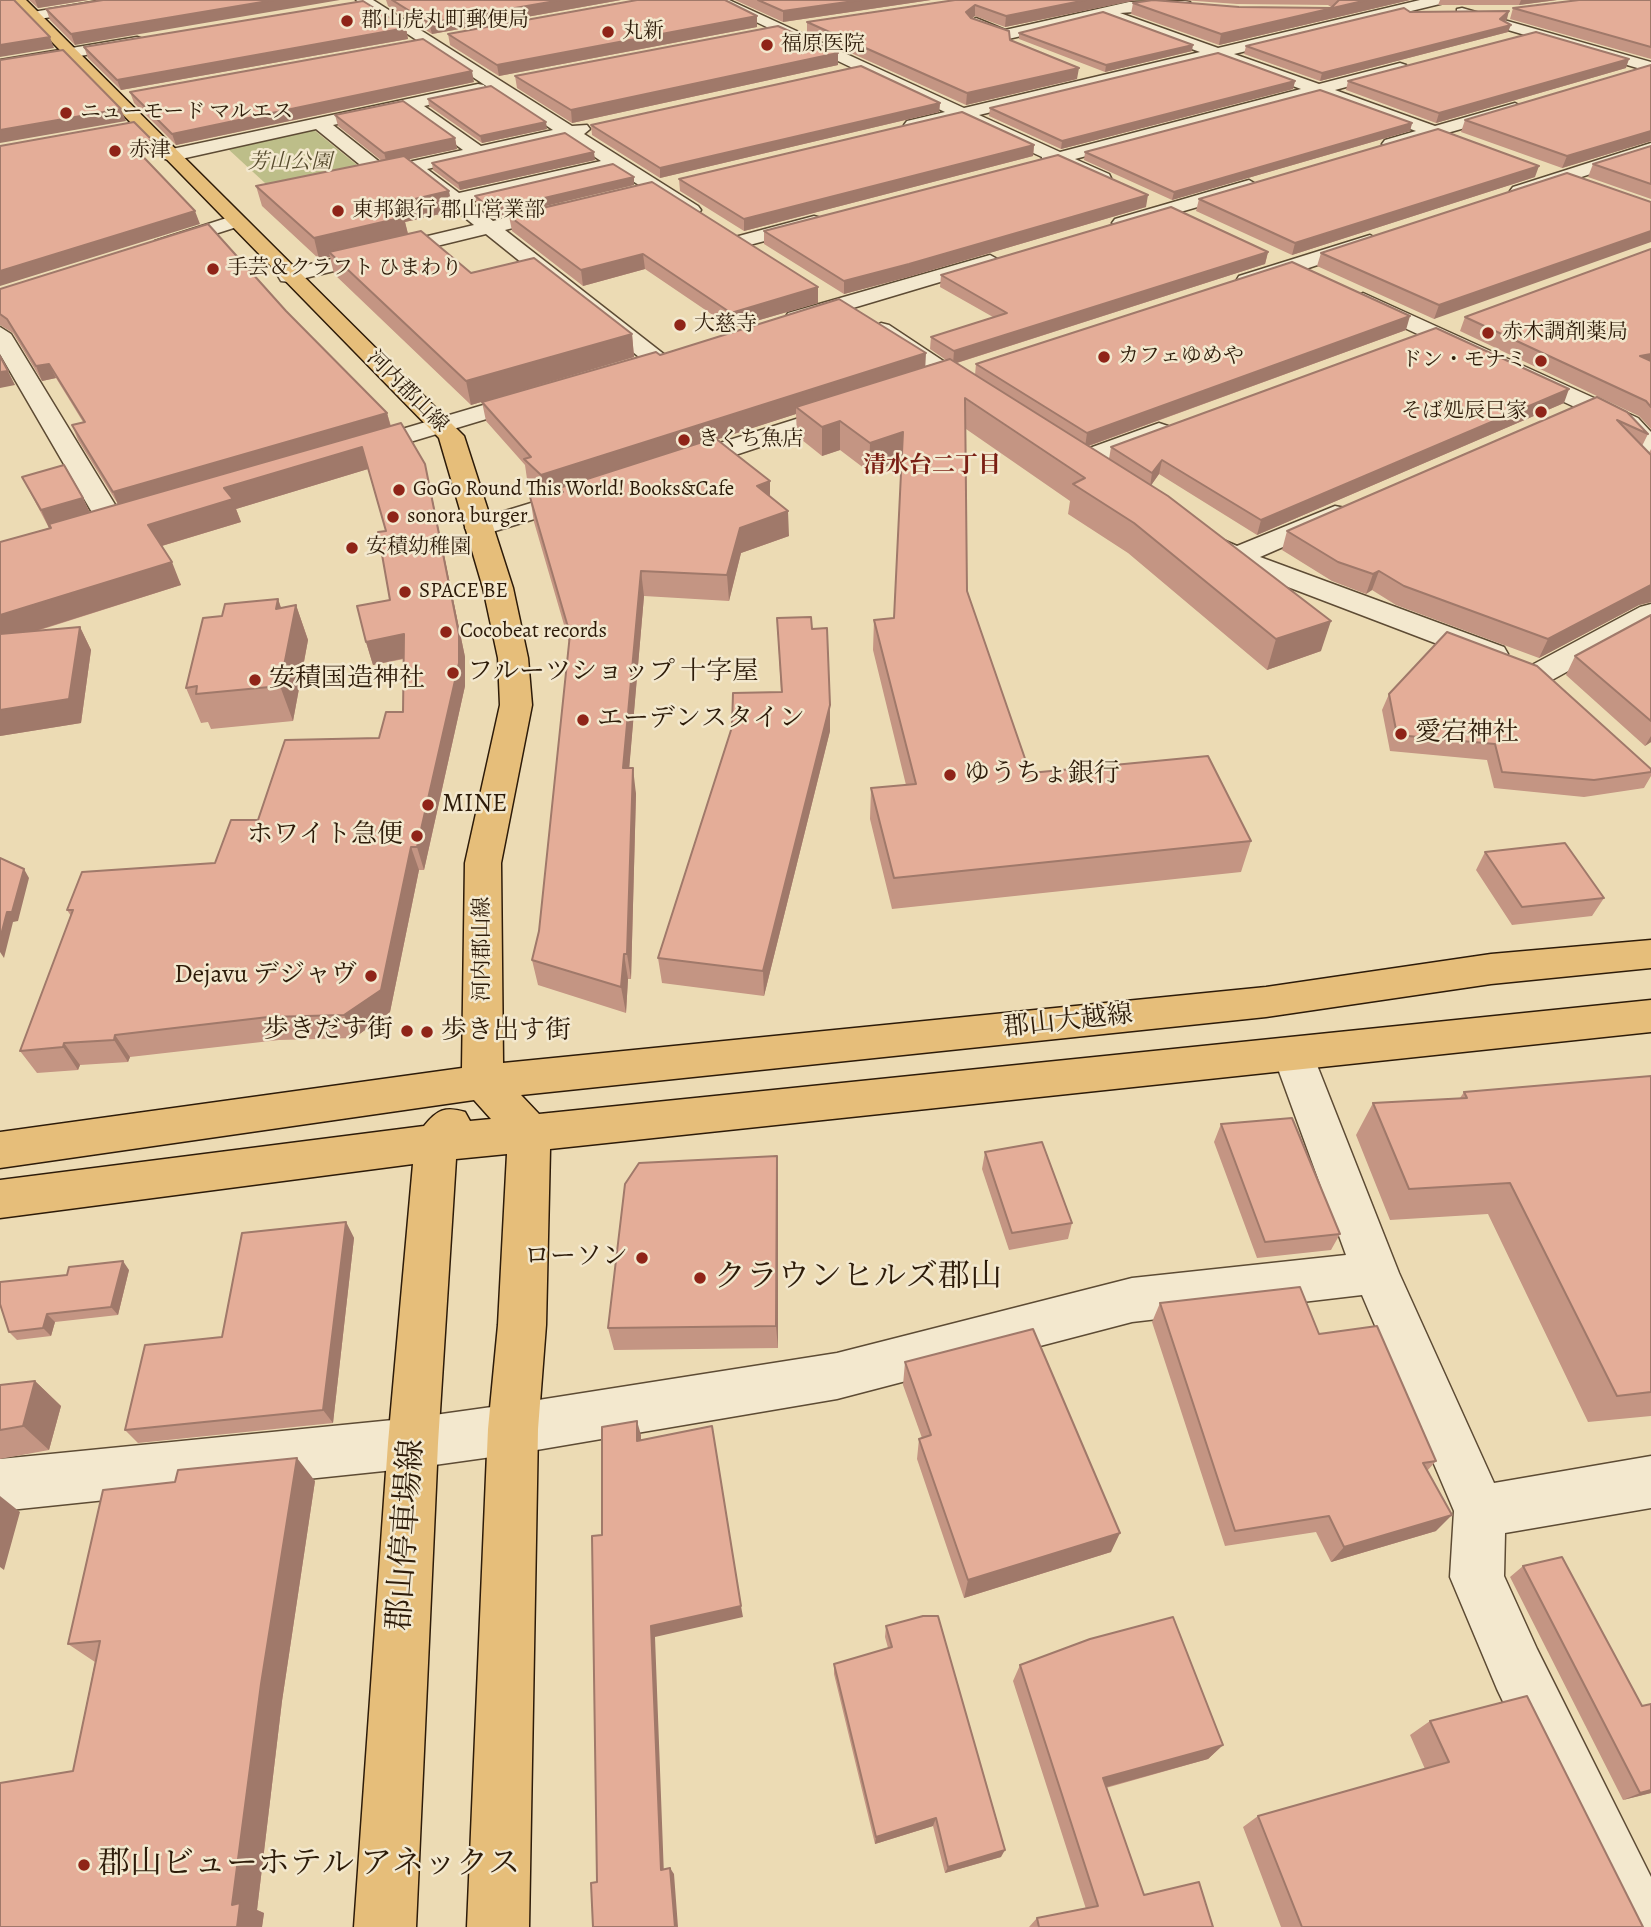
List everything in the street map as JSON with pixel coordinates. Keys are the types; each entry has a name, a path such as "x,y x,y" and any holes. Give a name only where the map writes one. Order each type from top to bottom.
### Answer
{"main road":[{"name":"河内郡山線","path":"25,8 123,98 129,128 172,155 289,276 451,436 503,611 513,658 516,705 483,863 483,1082"},
{"name":"郡山大越線","path":"483,1082 1266,1002 1491,969 1651,954"},
{"path":"0,1199 436,1143 1651,1016"},
{"path":"483,1082 529,1133 522,1325 513,1429 498,1927"},
{"path":"436,1143 483,1082"},
{"path":"0,1150 483,1082"},
{"name":"郡山停車場線","path":"385,1927 413,1443 436,1143"}],"street":[{"path":"25,8 131,0"},
{"path":"717,0 1120,187"},
{"path":"1072,0 1460,141"},
{"path":"896,129 1430,1 1651,68"},
{"path":"371,2 409,10"},
{"path":"371,2 566,132 764,255"},
{"path":"968,21 1004,35 1103,11 1160,3 1203,8"},
{"path":"1316,12 1519,12"},
{"path":"756,34 808,25"},
{"path":"1494,44 1534,33"},
{"path":"401,47 455,37"},
{"path":"0,65 152,40"},
{"path":"1032,165 1413,65"},
{"path":"837,73 863,67"},
{"path":"1613,79 1651,68"},
{"path":"1077,71 1102,80"},
{"path":"172,155 522,80"},
{"path":"1368,151 1536,102"},
{"path":"409,103 478,152"},
{"path":"319,123 382,173 605,124"},
{"path":"1497,199 1651,148"},
{"path":"456,200 615,163"},
{"path":"412,166 657,360"},
{"path":"1536,168 1587,186"},
{"path":"1104,229 1275,178"},
{"path":"630,194 682,181"},
{"path":"1145,198 1194,221"},
{"path":"289,276 580,206"},
{"path":"742,241 834,217"},
{"path":"144,250 236,221"},
{"path":"1226,288 1394,233"},
{"path":"775,324 1012,255"},
{"path":"1267,255 1317,278"},
{"path":"819,290 1000,407"},
{"path":"1342,290 1590,403 1629,423 1651,447"},
{"path":"1405,340 1457,321"},
{"path":"0,334 111,521"},
{"path":"632,368 683,352"},
{"path":"927,385 979,368"},
{"path":"337,456 556,390"},
{"path":"650,473 874,402"},
{"path":"1552,420 1590,403"},
{"path":"1082,460 1185,422"},
{"path":"1059,445 1106,475"},
{"path":"480,528 598,490"},
{"path":"1235,558 1362,502"},
{"path":"86,528 138,513"},
{"path":"1200,535 1235,558 1550,681 1651,613"},
{"path":"1293,1055 1376,1273 1480,1511 1477,1577 1517,1669 1643,1927"},
{"path":"0,1485 413,1443 513,1429 837,1376 1132,1300 1376,1273"},
{"path":"1480,1511 1651,1482"}],"green space":[{"name":"芳山公園","path":"314,130 368,174 278,195 227,148"}],"building":[{"path":"0,0 14,0 50,37 0,45"},
{"path":"103,0 274,0 71,34 46,9"},
{"path":"392,0 561,0 429,23"},
{"path":"637,0 725,0 757,16 497,65 448,34"},
{"path":"758,0 861,0 783,11"},
{"path":"955,0 1086,0 1006,16 975,5 966,12 971,18 1009,31 1010,40 1079,68 967,93 807,22"},
{"path":"1153,0 1239,7 1331,8 1339,0 1367,0 1221,34 1133,3"},
{"path":"1579,0 1651,0 1651,47 1513,8"},
{"path":"363,1 406,28 117,80 84,47"},
{"path":"1404,8 1410,12 1509,11 1500,19 1511,25 1322,73 1246,46"},
{"path":"1103,12 1193,45 1106,65 1019,33"},
{"path":"778,26 838,53 571,110 515,76"},
{"path":"1536,32 1629,59 1439,113 1348,81"},
{"path":"423,39 472,71 172,134 130,92"},
{"path":"63,50 121,109 0,130 0,60"},
{"path":"1218,53 1295,81 1062,141 990,108"},
{"path":"1651,65 1651,131 1567,156 1465,120"},
{"path":"861,66 940,103 660,168 591,125"},
{"path":"491,86 546,122 480,136 428,99"},
{"path":"1320,90 1412,123 1174,192 1085,152"},
{"path":"403,101 455,138 384,153 335,115"},
{"path":"962,112 1034,145 744,219 679,179"},
{"path":"134,122 152,140 131,144 195,211 0,271 0,146"},
{"path":"1438,129 1539,166 1295,243 1199,199"},
{"path":"565,133 594,152 458,183 432,163"},
{"path":"1651,146 1651,184 1593,164"},
{"path":"1058,155 1148,195 844,281 764,231"},
{"path":"404,156 449,191 389,205 404,217 314,238 256,186"},
{"path":"613,164 634,177 493,210 475,196"},
{"path":"1567,173 1651,202 1651,231 1439,305 1321,253"},
{"path":"652,182 818,287 731,313 643,254 581,270 509,216"},
{"path":"1171,207 1268,252 954,351 931,337 1007,313 941,275"},
{"path":"208,224 286,311 387,413 113,492 72,425 85,422 49,364 36,366 7,319 0,314 0,289"},
{"path":"421,231 471,273 534,258 632,334 466,381 329,252"},
{"path":"1651,249 1651,354 1640,356 1651,361 1651,407 1646,401 1465,317"},
{"path":"1292,262 1410,316 1087,433 976,364"},
{"path":"839,299 926,353 541,475 524,459 531,457 482,402 656,352 660,355"},
{"path":"1436,328 1569,389 1261,520 1162,460 1152,473 1111,447"},
{"path":"0,356 8,371 0,372"},
{"path":"950,359 1168,496 1331,621 1276,639 1134,523 1073,484 1085,478 965,398 967,591 1030,773 1208,756 1251,841 894,878 871,788 916,784 874,620 894,618 903,432 870,443 840,421 822,427 796,407"},
{"path":"1597,397 1627,412 1648,434 1617,420 1651,455 1651,585 1548,639 1404,586 1379,571 1373,574 1338,562 1287,531"},
{"path":"401,423 425,464 459,634 459,663 417,847 411,847 381,990 344,1015 268,1017 115,1035 114,1040 64,1043 63,1047 20,1051 73,910 67,910 82,872 215,863 231,820 258,820 285,740 379,738 386,712 403,712 404,634 366,642 357,606 390,600 378,532 386,531 362,447 224,488 233,499 148,525 172,562 0,615 0,542 51,528 49,524"},
{"path":"715,438 770,481 757,486 788,511 740,528 727,575 641,571 623,768 633,768 627,954 624,954 621,987 532,960 539,931 570,634 530,497 563,492 559,488"},
{"path":"64,465 83,498 41,510 22,477"},
{"path":"278,599 276,609 296,605 280,686 196,694 197,686 186,688 203,618 222,616 225,604"},
{"path":"1651,615 1651,721 1575,656"},
{"path":"811,617 812,629 827,628 830,705 763,971 658,958 732,727 733,693 782,692 777,618"},
{"path":"80,627 69,699 0,710 0,634"},
{"path":"1447,632 1537,666 1651,769 1651,772 1594,780 1502,772 1495,744 1397,735 1389,694"},
{"path":"1565,843 1604,898 1522,907 1485,852"},
{"path":"0,858 24,869 12,912 7,912 0,939"},
{"path":"1651,1076 1651,1392 1617,1396 1510,1183 1409,1189 1373,1103 1467,1098 1464,1092"},
{"path":"1292,1118 1340,1234 1265,1242 1221,1124"},
{"path":"1042,1142 1072,1223 1012,1233 985,1152"},
{"name":"クラウンヒルズ郡山","path":"777,1156 776,1326 608,1328 625,1184 639,1163"},
{"path":"346,1222 323,1410 125,1430 145,1345 222,1337 242,1233"},
{"path":"123,1261 111,1307 47,1314 43,1328 9,1332 0,1304 0,1282 67,1275 69,1267"},
{"path":"1300,1287 1319,1334 1377,1326 1436,1461 1423,1463 1452,1515 1344,1547 1329,1516 1235,1531 1160,1303"},
{"path":"1033,1329 1120,1533 968,1580 919,1439 931,1435 905,1362"},
{"path":"35,1381 23,1426 0,1430 0,1385"},
{"path":"637,1421 637,1441 712,1426 741,1606 651,1626 661,1870 670,1868 675,1927 593,1927 591,1883 597,1882 592,1536 602,1535 602,1427"},
{"path":"297,1458 261,1684 232,1905 240,1903 237,1927 0,1927 0,1783 73,1771 100,1641 68,1644 103,1490 175,1482 178,1470"},
{"path":"1562,1557 1642,1706 1651,1704 1651,1790 1640,1793 1523,1566"},
{"path":"923,1616 938,1616 1005,1850 948,1867 936,1818 876,1837 834,1664 892,1647 886,1626"},
{"path":"1173,1617 1223,1745 1103,1778 1144,1895 1199,1882 1213,1927 1039,1927 1037,1918 1098,1906 1020,1665 1090,1639"},
{"path":"1527,1696 1643,1927 1302,1927 1258,1816 1449,1762 1430,1721"}],"place":[{"name":"郡山虎丸町郵便局","path":"347,21"},
{"name":"丸新","path":"608,32"},
{"name":"福原医院","path":"767,45"},
{"name":"ニューモード マルエス","path":"66,113"},
{"name":"赤津","path":"115,151"},
{"name":"東邦銀行 郡山営業部","path":"338,211"},
{"name":"手芸＆クラフト ひまわり","path":"213,269"},
{"name":"大慈寺","path":"680,325"},
{"name":"赤木調剤薬局","path":"1488,333"},
{"name":"カフェゆめや","path":"1104,357"},
{"name":"ドン・モナミ","path":"1541,361"},
{"name":"そば処辰巳家","path":"1541,412"},
{"name":"きくち魚店","path":"684,440"},
{"name":"GoGo Round This World! Books&Cafe","path":"399,490"},
{"name":"sonora burger","path":"393,517"},
{"name":"安積幼稚園","path":"352,548"},
{"name":"SPACE BE","path":"405,592"},
{"name":"Cocobeat records","path":"446,632"},
{"name":"フルーツショップ 十字屋","path":"453,673"},
{"name":"安積国造神社","path":"255,680"},
{"name":"エーデンスタイン","path":"583,720"},
{"name":"愛宕神社","path":"1401,734"},
{"name":"ゆうちょ銀行","path":"950,775"},
{"name":"MINE","path":"428,805"},
{"name":"ホワイト急便","path":"417,836"},
{"name":"Dejavu デジャヴ","path":"371,976"},
{"name":"歩きだす街","path":"407,1031"},
{"name":"歩き出す街","path":"427,1032"},
{"name":"ローソン","path":"642,1258"},
{"name":"クラウンヒルズ郡山","path":"700,1278"},
{"name":"郡山ビューホテル アネックス","path":"84,1865"}],"district":[{"name":"清水台二丁目","path":"932,466"}]}
